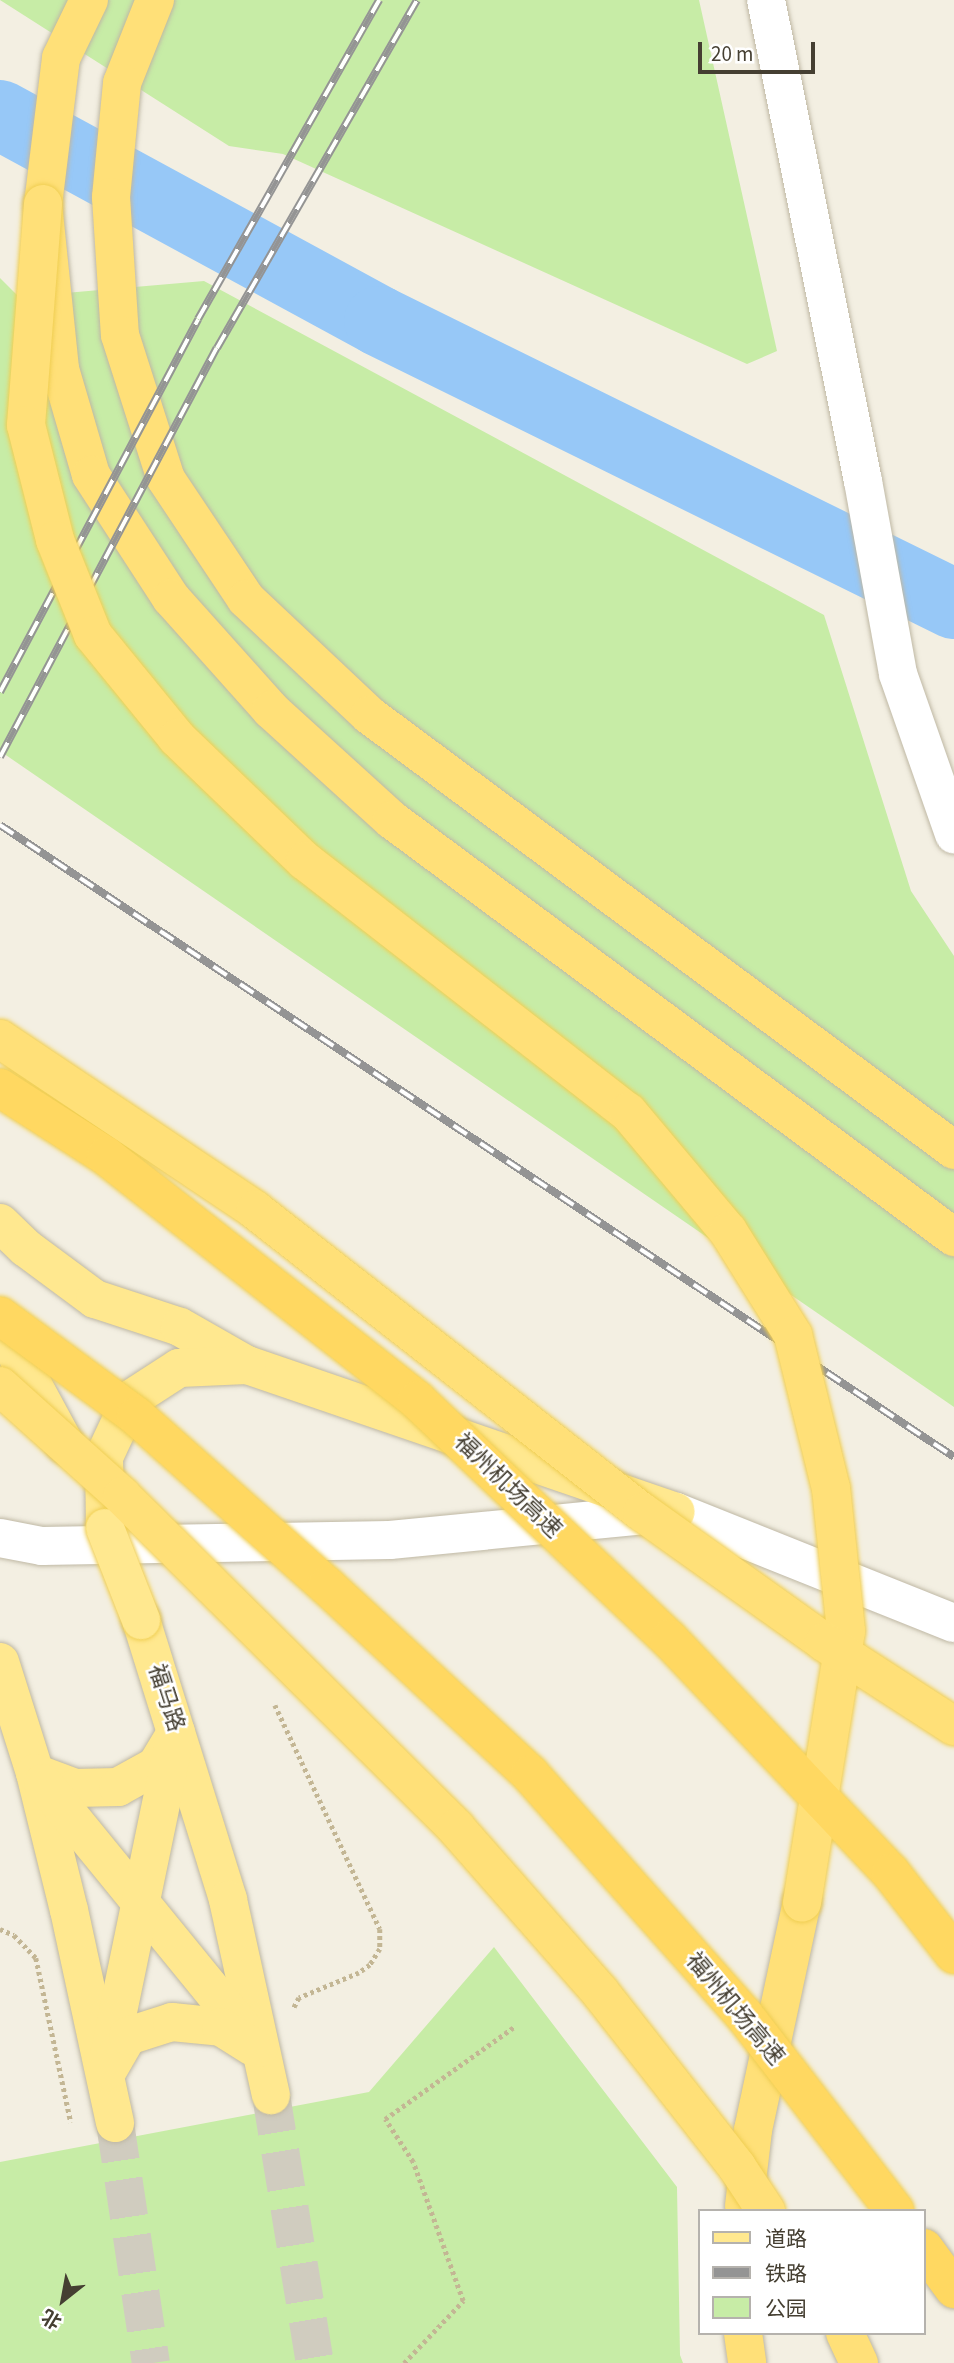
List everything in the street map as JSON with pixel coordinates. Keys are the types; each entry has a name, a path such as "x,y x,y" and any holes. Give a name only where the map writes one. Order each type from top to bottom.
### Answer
{"highway":[{"path":"89,0 61,58 43,204 26,425 55,540 93,635 177,737 305,861 628,1112 728,1231 793,1335 831,1489 846,1631 802,1902 753,2130 744,2209"},
{"path":"155,0 122,83 111,197 120,335 166,480 246,599 369,715 954,1150"},
{"path":"43,204 60,369 91,475 180,608 271,710 392,820 954,1237"},
{"path":"0,1039 255,1210 642,1512 824,1642 954,1726"},
{"name":"福州机场高速","path":"0,1088 106,1156 417,1399 669,1639 891,1873 954,1954"},
{"name":"福州机场高速","path":"0,1316 136,1416 327,1586 530,1773 744,2015 893,2209"},
{"path":"0,1386 122,1496 456,1828 600,1992 737,2167 765,2209"},
{"path":"926,2251 954,2289"},
{"path":"743,2335 747,2363"},
{"path":"846,2335 859,2363"}],"main road":[{"path":"0,1223 26,1248 95,1299 180,1327 247,1365 676,1512"},
{"name":"福马路","path":"0,1324 36,1387 105,1528 141,1620 228,1899 271,2095"},
{"path":"105,1528 104,1457 131,1399 179,1368 247,1365"},
{"path":"0,1661 35,1773 115,2123"},
{"path":"35,1773 75,1788 118,1787 156,1766 177,1730"},
{"path":"105,2074 177,1730"},
{"path":"35,1773 263,2053"},
{"path":"105,2074 128,2036 172,2022 221,2027 263,2053"}],"street":[{"path":"766,0 863,481 898,674 954,834"},
{"path":"0,1538 42,1546 390,1540 676,1512 954,1623"}],"path":[{"path":"269,1693 380,1929 380,1949 370,1965 359,1973 299,1998 293,2010"},
{"path":"0,1928 14,1936 36,1958 71,2122"},
{"path":"404,2363 463,2301 413,2162 385,2119 514,2027"}],"green space":[{"path":"0,0 699,0 777,351 747,364 283,154 229,146"},
{"path":"0,278 19,297 204,281 824,615 911,891 954,956 954,1407 0,751"},
{"path":"494,1947 677,2187 680,2355 683,2363 0,2363 0,2162 369,2092"}],"waterway":[{"path":"0,115 379,321 954,604"}],"tunnel":[{"path":"271,2095 315,2363"},
{"path":"115,2123 151,2363"}],"railway":[{"path":"0,692 198,319 379,0"},
{"path":"0,757 217,348 417,0"},
{"path":"0,825 954,1457"}]}
